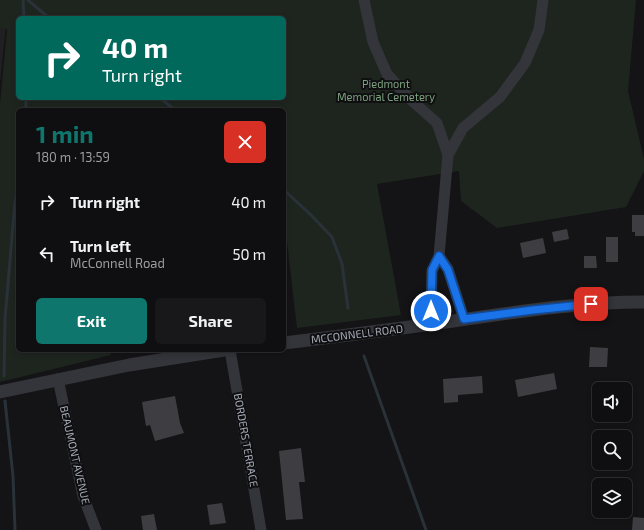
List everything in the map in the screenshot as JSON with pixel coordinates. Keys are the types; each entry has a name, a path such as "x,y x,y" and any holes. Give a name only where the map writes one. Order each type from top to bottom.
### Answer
{"street":[{"path":"364,0 374,42 387,74 410,99 437,123 448,155"},
{"path":"431,324 432,270 439,256 448,155 463,128 500,97 524,63 539,30 543,0"},
{"path":"439,256 448,270 464,319"},
{"name":"MCCONNELL ROAD","path":"286,343 574,305 644,302"},
{"path":"0,392 129,365 211,352"},
{"name":"BORDERS TERRACE","path":"230,352 261,530"},
{"name":"BEAUMONT AVENUE","path":"58,379 83,496 96,530"}],"shaded area":[{"path":"0,3 8,6 0,83"}],"green space":[{"name":"Piedmont Memorial Cemetery","path":"0,0 636,0 628,91 644,159 644,171 626,207 497,228 461,201 459,171 377,184 401,315 297,328 286,233 286,108 16,108 16,352 110,352 111,355 0,382 0,104 7,29 0,28"}],"building":[{"path":"632,215 644,215 644,236 635,236 635,232 632,232"},
{"path":"567,229 569,239 554,242 552,232"},
{"path":"606,237 618,237 618,262 606,262"},
{"path":"543,238 546,253 523,258 520,243"},
{"path":"584,256 596,256 597,268 584,268"},
{"path":"590,347 608,348 607,367 589,367"},
{"path":"554,373 557,389 518,397 515,380"},
{"path":"482,376 483,393 458,395 458,402 444,403 443,379"},
{"path":"175,396 180,423 184,433 155,441 150,425 146,426 142,402"},
{"path":"301,448 305,482 299,482 303,519 286,520 279,451"},
{"path":"222,503 226,523 210,525 207,505"},
{"path":"154,514 157,530 143,530 141,516"},
{"path":"633,517 644,518 644,530 632,530"}],"waterway":[{"path":"23,0 24,16"},
{"path":"28,0 47,16"},
{"path":"26,100 26,108"},
{"path":"162,100 172,108"},
{"path":"286,192 332,237 342,264 348,308"},
{"path":"4,376 5,319 16,197"},
{"path":"364,356 426,530"},
{"path":"5,401 13,476 15,530"}],"route":[{"path":"431,311 432,270 439,256 448,270 464,319 591,304"}]}
